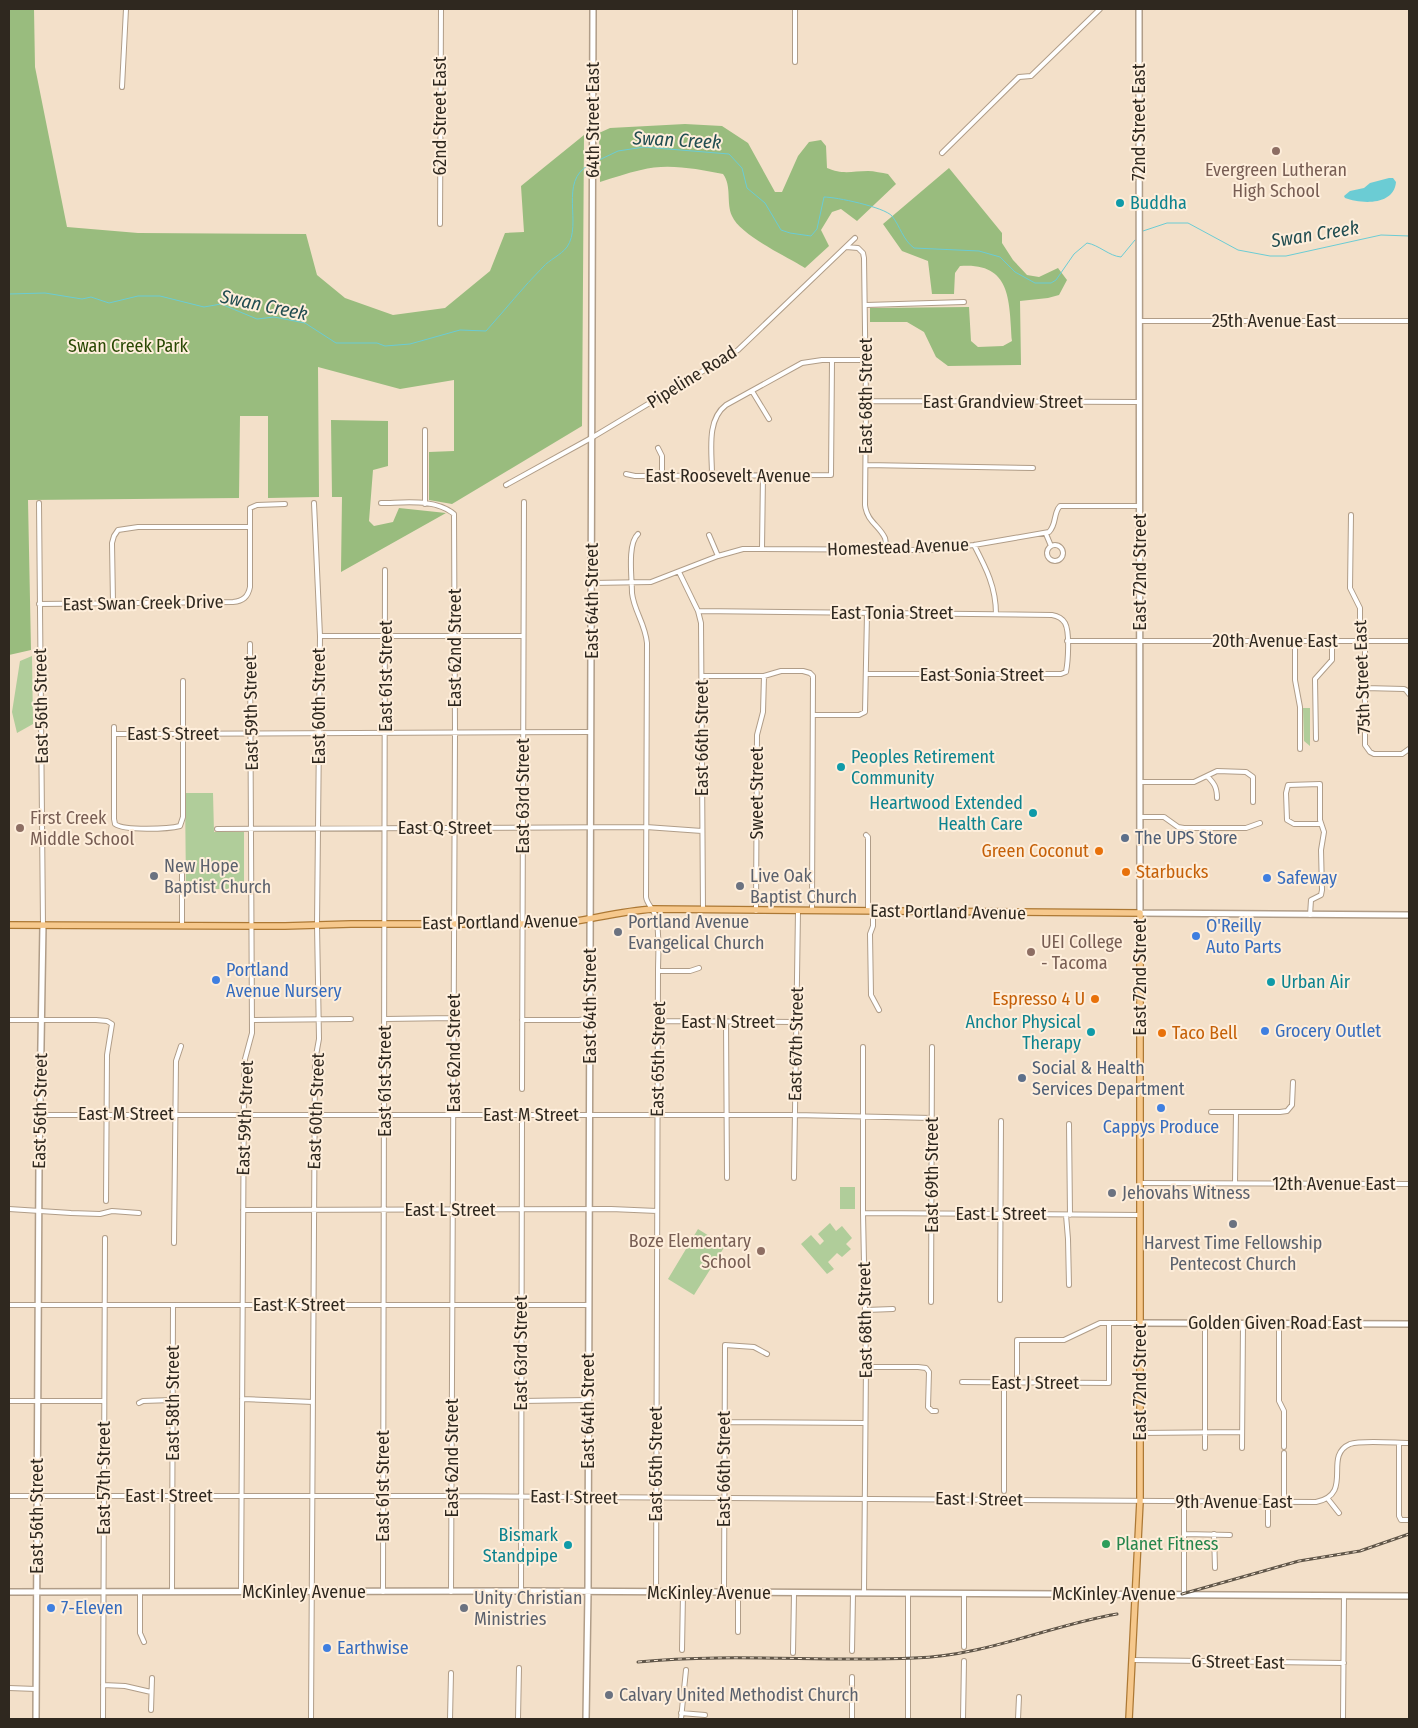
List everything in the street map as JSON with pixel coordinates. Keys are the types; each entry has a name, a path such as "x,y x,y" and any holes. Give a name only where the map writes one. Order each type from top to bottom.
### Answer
{"main road":[{"name":"East Portland Avenue","path":"9,925 558,924 590,920 628,911 653,909 1140,913"},
{"name":"East 72nd Street","path":"1129,1719 1140,1501 1140,913"}],"street":[{"path":"122,87 126,9"},
{"name":"62nd Street East","path":"440,224 441,9"},
{"name":"64th Street East","path":"593,9 593,232"},
{"path":"795,9 795,62"},
{"path":"942,153 1019,77 1031,76 1100,9"},
{"name":"72nd Street East","path":"1139,9 1139,235"},
{"name":"East 64th Street","path":"586,1719 593,232"},
{"name":"East 72nd Street","path":"1139,235 1140,913"},
{"name":"Pipeline Road","path":"506,485 593,437 738,350 855,238"},
{"name":"East 68th Street","path":"846,247 856,247 863,253 866,305 866,512 870,520 882,533 887,551"},
{"path":"866,305 964,302"},
{"name":"25th Avenue East","path":"1139,321 1409,321"},
{"path":"712,475 713,423 717,413 726,405 802,363 832,360 865,360"},
{"name":"East Roosevelt Avenue","path":"626,474 635,476 831,475 832,360"},
{"path":"752,391 769,420"},
{"name":"East Grandview Street","path":"866,401 1139,402"},
{"path":"381,503 425,504 425,430"},
{"path":"658,448 662,456 662,476"},
{"path":"866,465 1033,468"},
{"path":"762,549 763,475"},
{"name":"East 63rd Street","path":"522,1089 524,502"},
{"name":"East 56th Street","path":"36,1719 39,1115 43,925 39,503"},
{"name":"East 60th Street","path":"310,1719 313,1496 314,1115 315,1061 319,1039 317,925 320,636 314,503"},
{"path":"113,603 112,543 118,530 138,527 249,528 249,509 252,506 285,504"},
{"name":"East 62nd Street","path":"425,504 440,505 454,514 455,828 452,1592"},
{"path":"1051,546 1046,534 1054,526 1058,507 1067,505 1140,506"},
{"name":"75th Street East","path":"1351,515 1350,588 1360,608 1360,641 1365,646 1365,745 1374,754 1398,754 1408,750"},
{"name":"East Swan Creek Drive","path":"39,604 233,602 245,598 250,587 249,528"},
{"name":"East 65th Street","path":"638,534 634,538 632,546 632,583 633,601 645,629 647,643 646,899 653,909 657,920 658,971 656,1592"},
{"name":"Homestead Avenue","path":"592,583 651,582 718,556 743,550 929,550 1046,534"},
{"path":"710,535 718,556"},
{"path":"974,545 991,581 995,595 996,614"},
{"path":"1056,545 1061,549 1062,555 1058,560 1048,558 1047,551 1051,546 1056,545"},
{"name":"East 61st Street","path":"383,1592 386,828 385,570"},
{"name":"East 66th Street","path":"679,572 698,611 701,623 703,910"},
{"name":"East Tonia Street","path":"698,611 1056,616 1063,620 1066,627 1067,642"},
{"path":"812,715 859,716 864,714 866,709 868,614"},
{"path":"320,636 523,636"},
{"path":"1295,641 1295,680 1300,707 1300,749"},
{"path":"1316,739 1315,679 1332,660 1332,641"},
{"name":"20th Avenue East","path":"1067,642 1409,641"},
{"name":"East Sonia Street","path":"866,674 1061,674 1064,673 1066,668 1067,642"},
{"name":"East 59th Street","path":"241,1592 244,1066 251,1038 252,1020 250,644"},
{"path":"702,676 764,676 781,671 810,673 813,676 812,911"},
{"name":"Sweet Street","path":"756,911 757,735 763,712 764,676"},
{"path":"114,727 114,819 117,826 129,828 168,828 180,826 183,817 183,681"},
{"path":"1365,688 1397,688 1408,693"},
{"name":"East S Street","path":"114,734 591,732"},
{"path":"1140,782 1194,782 1217,772 1242,771 1253,777 1253,802"},
{"path":"1207,776 1213,781 1218,798"},
{"path":"1310,915 1311,900 1321,895 1322,892 1321,850 1324,832 1320,824 1320,784 1288,785 1286,793 1287,820 1294,824 1320,824"},
{"path":"1140,817 1164,817 1178,827 1184,828 1243,829 1251,828 1260,823"},
{"name":"East Q Street","path":"217,829 646,827 702,831"},
{"path":"866,834 868,837 873,926 870,934 871,995 879,1010"},
{"path":"182,874 182,925"},
{"name":"East 67th Street","path":"794,1178 798,911"},
{"name":"East Portland Avenue","path":"1140,913 1409,915"},
{"path":"658,971 690,971 699,968"},
{"path":"384,1019 454,1018"},
{"path":"522,1020 579,1020 590,1018"},
{"path":"252,1020 351,1019"},
{"path":"9,1020 107,1021 113,1026 107,1047 106,1201"},
{"name":"East N Street","path":"658,1022 797,1022"},
{"path":"726,1022 727,1178"},
{"path":"174,1243 176,1061 181,1046"},
{"name":"East 68th Street","path":"863,1047 863,1213 866,1310 864,1593"},
{"name":"East 69th Street","path":"932,1047 932,1302"},
{"path":"1211,1112 1287,1111 1292,1105 1293,1082"},
{"path":"1235,1183 1236,1112"},
{"name":"East 63rd Street","path":"521,1591 522,1114"},
{"name":"East M Street","path":"39,1115 522,1114 795,1115 932,1118"},
{"path":"1000,1300 1001,1121"},
{"path":"1069,1284 1070,1124"},
{"name":"12th Avenue East","path":"1140,1183 1409,1184"},
{"path":"9,1209 100,1214 112,1211 139,1213"},
{"name":"East L Street","path":"243,1210 657,1211"},
{"name":"East L Street","path":"863,1213 1140,1215"},
{"name":"East 57th Street","path":"103,1719 104,1238"},
{"name":"East K Street","path":"9,1305 588,1305"},
{"name":"East 58th Street","path":"172,1592 173,1305"},
{"path":"866,1310 893,1309"},
{"name":"East J Street","path":"962,1382 1109,1383 1109,1323"},
{"path":"1017,1383 1017,1340 1064,1340 1073,1337 1094,1324 1140,1323"},
{"name":"Golden Given Road East","path":"1140,1323 1409,1324"},
{"path":"1205,1323 1205,1448"},
{"path":"1242,1448 1243,1323"},
{"path":"1279,1323 1279,1401 1284,1412 1284,1447"},
{"name":"East 66th Street","path":"724,1592 725,1345 754,1347 767,1354"},
{"path":"866,1367 918,1366 926,1368 929,1372 928,1407 929,1410 936,1411"},
{"path":"1004,1382 1004,1491"},
{"path":"242,1399 313,1402"},
{"path":"139,1404 143,1401 173,1400"},
{"path":"521,1401 588,1400"},
{"path":"9,1401 104,1401"},
{"path":"724,1422 865,1423"},
{"path":"1140,1433 1242,1432"},
{"path":"1339,1512 1328,1499 1335,1491 1338,1461 1344,1448 1356,1443 1409,1443"},
{"path":"1399,1443 1398,1509 1401,1520 1409,1520"},
{"path":"1284,1454 1284,1502"},
{"name":"East I Street","path":"9,1496 521,1496 1140,1501"},
{"name":"9th Avenue East","path":"1140,1501 1316,1502 1328,1499"},
{"path":"1184,1501 1184,1595"},
{"path":"1268,1502 1268,1525"},
{"path":"1184,1534 1230,1535"},
{"path":"1214,1534 1214,1568"},
{"name":"McKinley Avenue","path":"9,1592 521,1591 1409,1596"},
{"path":"140,1592 140,1634 144,1642"},
{"path":"682,1650 683,1592"},
{"path":"738,1592 738,1632"},
{"path":"964,1593 964,1647"},
{"path":"793,1653 794,1594"},
{"path":"852,1651 853,1594"},
{"path":"908,1594 908,1719"},
{"path":"1343,1719 1344,1596"},
{"name":"G Street East","path":"1132,1660 1344,1663"},
{"path":"963,1719 964,1661"},
{"path":"518,1719 519,1668"},
{"path":"681,1719 686,1670"},
{"path":"450,1719 451,1673"},
{"path":"852,1677 852,1719"},
{"path":"151,1710 152,1678"},
{"path":"103,1685 126,1686 151,1692"},
{"path":"9,1688 36,1688"},
{"path":"1018,1719 1019,1697"},
{"path":"681,1713 705,1715"}],"green space":[{"name":"Swan Creek Park","path":"9,9 34,9 35,67 67,227 138,233 306,234 317,275 345,298 393,315 445,308 490,271 505,233 524,232 521,186 584,135 582,426 452,504 429,500 429,452 454,451 454,380 400,389 318,367 319,497 268,498 268,416 240,416 239,498 28,500 31,650 9,655"},
{"path":"685,124 722,126 748,143 775,192 782,192 798,156 809,142 821,140 826,146 827,168 843,172 870,171 888,174 896,184 857,221 841,209 832,212 821,230 829,246 805,268 764,245 737,223 730,211 727,184 723,174 703,170 661,167 636,171 600,182 599,133 610,128"},
{"path":"949,168 1002,233 1002,243 1013,260 1027,275 1039,277 1058,268 1067,280 1059,295 1020,301 1021,365 948,366 936,357 924,332 907,322 870,322 870,308 969,307 971,341 978,347 1003,346 1012,341 1008,299 999,277 990,270 977,266 960,266 955,273 954,294 932,294 928,261 902,251 883,224"},
{"path":"331,420 388,421 388,466 373,470 369,521 374,526 393,522 399,508 446,513 341,572 342,497 332,497"},
{"path":"32,656 33,724 17,733 12,712 20,661"},
{"path":"1303,708 1310,708 1310,746 1304,741"},
{"path":"185,793 213,793 214,832 244,832 244,889 186,889"},
{"path":"840,1187 855,1187 855,1209 840,1209"},
{"path":"830,1223 836,1231 842,1226 852,1238 846,1244 851,1249 842,1257 837,1253 828,1262 834,1269 827,1274 801,1244 811,1235 820,1245 824,1241 818,1234"},
{"path":"698,1229 725,1246 694,1295 668,1279"}],"water":[{"path":"1393,178 1396,182 1394,190 1383,199 1368,202 1352,200 1344,196 1350,191 1364,188 1370,183"}],"waterway":[{"name":"Swan Creek","path":"597,161 618,151 644,147 729,154 742,168 747,188 765,203 781,230 811,236 817,229 824,197 849,201 880,209 892,216 907,241 914,248 979,251 1000,257 1015,272 1035,283 1051,283 1056,280 1074,254 1087,243 1112,255 1121,257 1135,240"},
{"name":"Swan Creek","path":"9,294 45,293 82,299 91,297 109,303 138,296 160,296 204,307 221,304 257,319 274,317 305,323 336,343 377,343 385,346 410,344 460,330 486,331 546,264 562,253 567,247 573,227 573,192 575,181 580,172 589,165"},
{"name":"Swan Creek","path":"1143,231 1167,223 1188,223 1238,250 1270,256 1286,256 1381,235 1409,236"}],"railway":[{"path":"1182,1594 1299,1561 1360,1551 1409,1534"},
{"path":"638,1662 707,1658 880,1659 940,1656 966,1652 1117,1614"}],"place":[{"name":"Evergreen Lutheran High School","path":"1276,151"},
{"name":"Buddha","path":"1120,203"},
{"name":"Peoples Retirement Community","path":"841,767"},
{"name":"Heartwood Extended Health Care","path":"1033,813"},
{"name":"First Creek Middle School","path":"20,828"},
{"name":"The UPS Store","path":"1125,838"},
{"name":"Green Coconut","path":"1099,851"},
{"name":"Starbucks","path":"1126,872"},
{"name":"New Hope Baptist Church","path":"154,876"},
{"name":"Safeway","path":"1267,878"},
{"name":"Live Oak Baptist Church","path":"740,886"},
{"name":"Portland Avenue Evangelical Church","path":"618,932"},
{"name":"O'Reilly Auto Parts","path":"1196,936"},
{"name":"UEI College - Tacoma","path":"1031,952"},
{"name":"Portland Avenue Nursery","path":"216,980"},
{"name":"Urban Air","path":"1271,982"},
{"name":"Espresso 4 U","path":"1095,999"},
{"name":"Grocery Outlet","path":"1265,1031"},
{"name":"Anchor Physical Therapy","path":"1091,1032"},
{"name":"Taco Bell","path":"1162,1033"},
{"name":"Social & Health Services Department","path":"1022,1078"},
{"name":"Cappys Produce","path":"1161,1108"},
{"name":"Jehovahs Witness","path":"1112,1193"},
{"name":"Harvest Time Fellowship Pentecost Church","path":"1233,1224"},
{"name":"Boze Elementary School","path":"761,1251"},
{"name":"Planet Fitness","path":"1106,1544"},
{"name":"Bismark Standpipe","path":"568,1545"},
{"name":"7-Eleven","path":"51,1608"},
{"name":"Unity Christian Ministries","path":"464,1608"},
{"name":"Earthwise","path":"327,1648"},
{"name":"Calvary United Methodist Church","path":"609,1695"}]}
